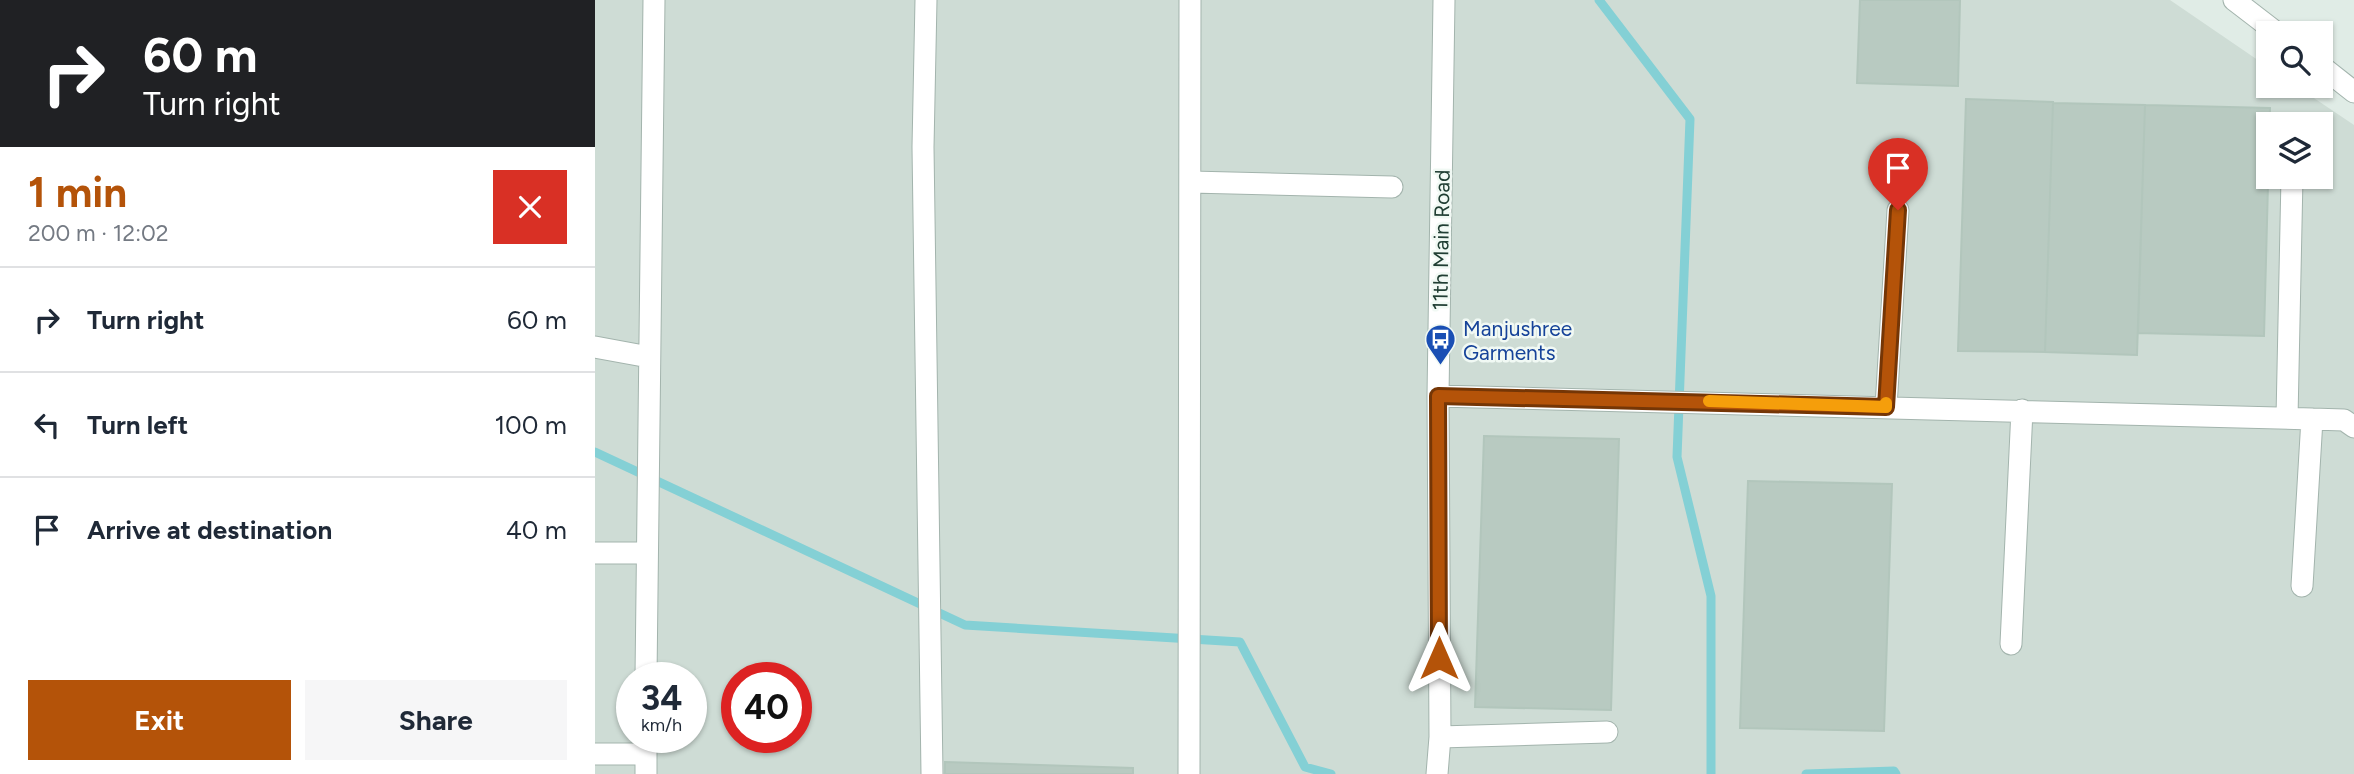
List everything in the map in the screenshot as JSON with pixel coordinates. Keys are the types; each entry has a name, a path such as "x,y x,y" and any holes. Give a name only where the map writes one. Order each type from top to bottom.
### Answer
{"street":[{"path":"646,662 654,0"},
{"path":"926,0 923,147 932,774"},
{"path":"1189,774 1190,0"},
{"name":"11th Main Road","path":"1437,769 1440,737 1438,396 1444,0"},
{"path":"2238,1 2262,21"},
{"path":"2333,75 2354,92"},
{"path":"1191,182 1392,187"},
{"path":"2287,418 2292,189"},
{"path":"1886,407 1898,210"},
{"path":"595,347 649,357"},
{"path":"1438,396 1650,399 2287,418 2344,420 2354,427"},
{"path":"2011,644 2022,410"},
{"path":"2302,586 2312,419"},
{"path":"595,553 647,553"},
{"path":"1440,737 1607,732"},
{"path":"595,754 646,755"}],"shaded area":[{"path":"595,0 2170,0 2256,59 2256,98 2314,98 2354,125 2354,774 595,774"}],"building":[{"path":"1860,0 1960,0 1958,86 1857,83"},
{"path":"1966,99 2053,102 2045,352 1958,351"},
{"path":"2053,103 2145,105 2137,355 2045,352"},
{"path":"2145,105 2270,108 2270,112 2256,112 2256,189 2268,189 2264,336 2138,333"},
{"path":"1484,436 1619,439 1611,710 1475,707"},
{"path":"1748,481 1892,484 1884,731 1740,728"},
{"path":"945,762 1133,768 1133,774 945,774"}],"waterway":[{"path":"1599,0 1690,119 1677,457 1711,596 1711,774"},
{"path":"595,452 965,625 1240,642 1305,767 1331,774"},
{"path":"1806,774 1894,771 1896,774"}],"slow traffic":[{"path":"1709,401 1886,407 1886,403"}],"place":[{"name":"Manjushree Garments","path":"1440,367"}],"route":[{"path":"1439,658 1438,396 1650,399 1886,407 1898,210"}]}
